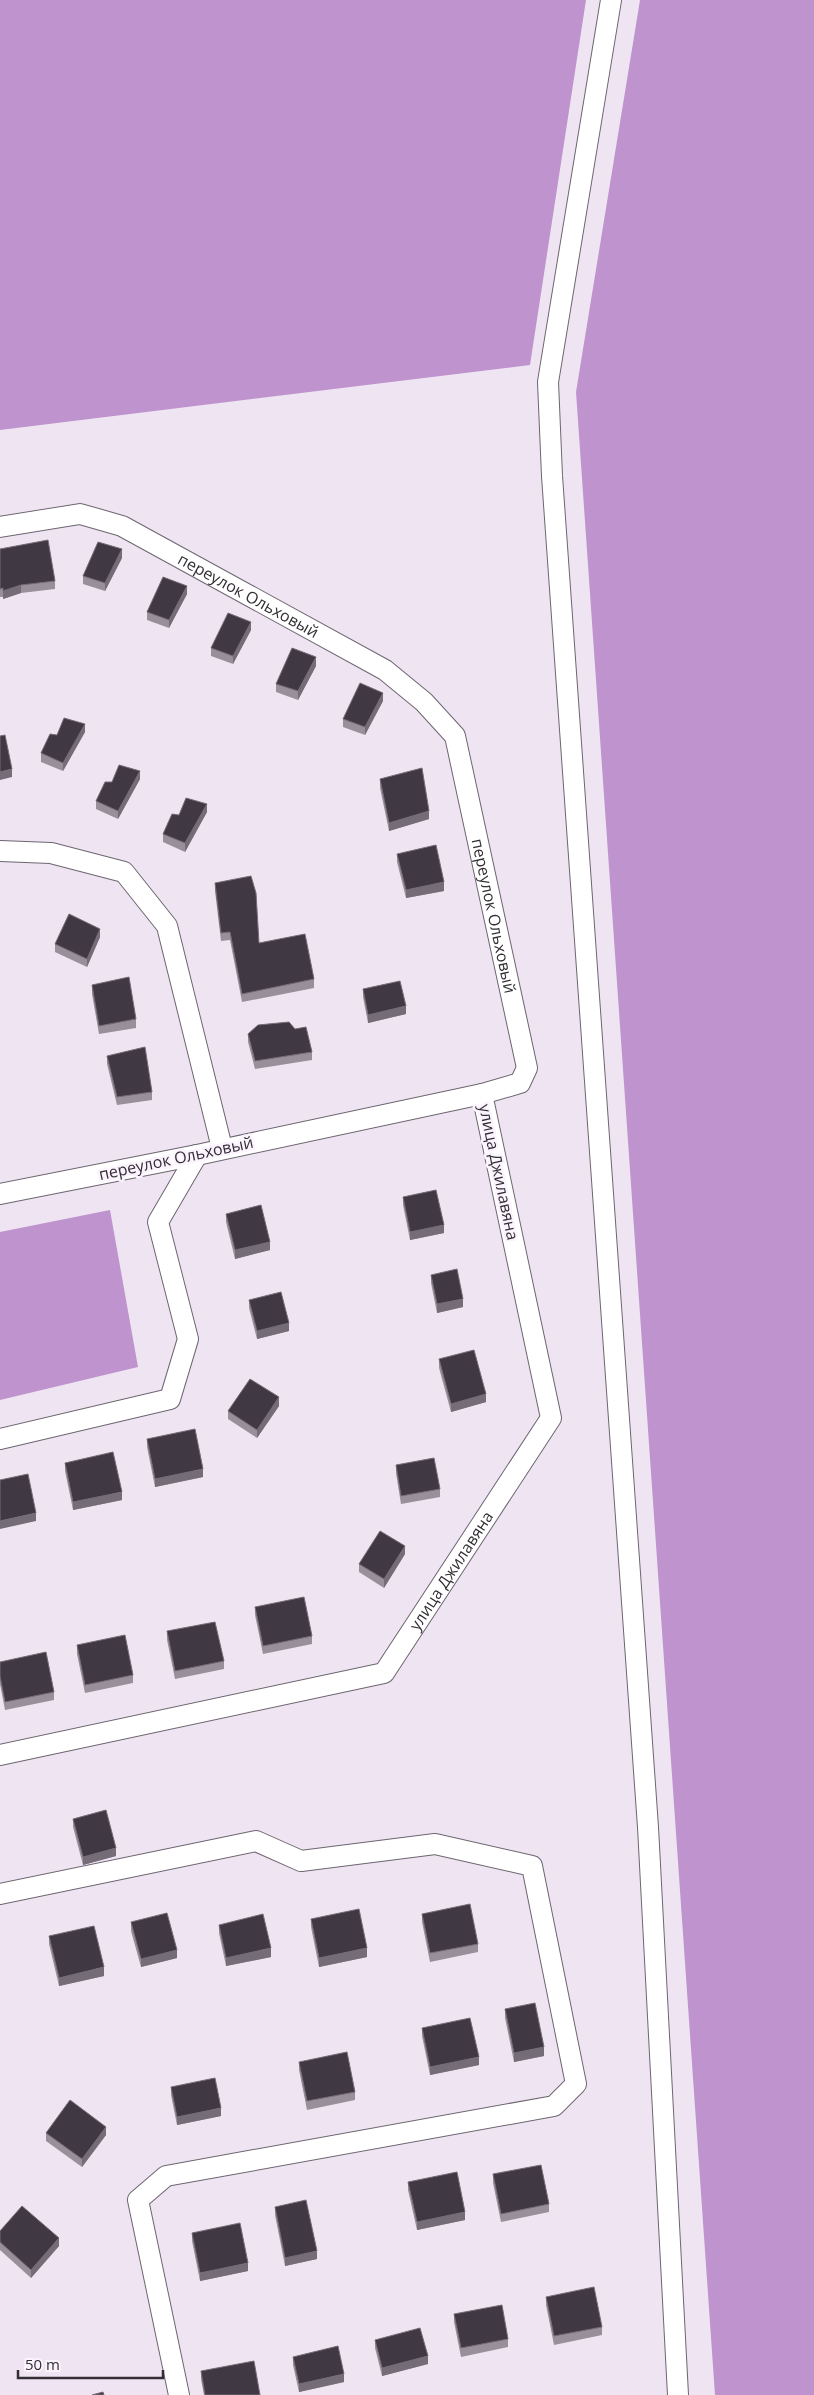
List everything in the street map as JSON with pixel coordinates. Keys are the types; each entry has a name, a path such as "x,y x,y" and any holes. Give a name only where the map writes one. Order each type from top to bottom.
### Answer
{"street":[{"path":"611,0 548,382 552,476 648,1827 678,2395"},
{"name":"переулок Ольховый","path":"0,528 80,514 122,526 385,670 424,702 455,736 527,1068 520,1083 482,1094 222,1148 197,1155 0,1194"},
{"path":"0,851 52,853 124,872 167,926 222,1148"},
{"name":"улица Джилавяна","path":"0,1755 384,1673 551,1418 482,1094"},
{"path":"0,1439 170,1399 188,1339 158,1222 197,1155"},
{"path":"0,1894 256,1841 301,1861 435,1844 532,1866 576,2084 554,2106 166,2176 138,2200 179,2395"}],"shaded area":[{"path":"0,0 586,0 530,365 0,430"},
{"path":"640,0 814,0 814,2395 715,2395 576,392"},
{"path":"110,1210 138,1367 0,1400 0,1232"}],"building":[{"path":"48,540 55,581 21,585 3,591 3,588 0,589 0,549"},
{"path":"98,542 122,549 105,583 83,576"},
{"path":"163,577 187,586 169,620 147,612"},
{"path":"228,613 251,622 233,656 211,648"},
{"path":"292,648 316,657 298,691 276,684"},
{"path":"360,683 383,693 365,727 343,719"},
{"path":"64,718 85,724 63,763 41,753 50,734 57,735"},
{"path":"5,735 12,769 0,772 0,736"},
{"path":"119,765 140,771 118,811 96,801 105,782 112,782"},
{"path":"422,768 429,811 389,823 380,779"},
{"path":"186,798 207,804 185,843 163,834 172,814 179,815"},
{"path":"436,845 444,882 406,890 397,854"},
{"path":"251,876 256,893 259,943 305,934 314,979 242,994 230,932 221,933 215,883"},
{"path":"69,914 100,929 87,959 55,944"},
{"path":"129,977 136,1019 99,1026 92,985"},
{"path":"400,981 406,1006 368,1015 363,989"},
{"path":"289,1022 295,1029 306,1027 312,1052 255,1061 248,1034 258,1025"},
{"path":"145,1047 152,1092 117,1097 107,1056"},
{"path":"436,1190 444,1225 410,1232 403,1197"},
{"path":"261,1205 270,1242 235,1250 226,1214"},
{"path":"457,1269 463,1299 437,1304 431,1275"},
{"path":"281,1292 289,1323 257,1331 249,1300"},
{"path":"474,1350 486,1394 451,1404 439,1359"},
{"path":"250,1379 279,1397 257,1430 228,1411"},
{"path":"195,1429 203,1469 155,1479 147,1439"},
{"path":"113,1452 122,1492 73,1502 65,1463"},
{"path":"434,1458 440,1489 401,1496 396,1465"},
{"path":"28,1474 36,1513 0,1521 0,1480"},
{"path":"380,1531 405,1546 384,1579 359,1564"},
{"path":"304,1597 312,1636 263,1646 255,1607"},
{"path":"215,1622 224,1661 175,1671 167,1631"},
{"path":"125,1635 133,1675 85,1685 77,1645"},
{"path":"46,1652 54,1692 5,1702 0,1676 0,1662"},
{"path":"106,1810 116,1848 83,1857 73,1819"},
{"path":"470,1904 478,1944 430,1953 422,1914"},
{"path":"359,1909 367,1948 319,1958 311,1919"},
{"path":"167,1913 177,1950 141,1959 131,1922"},
{"path":"263,1914 271,1948 226,1958 219,1925"},
{"path":"94,1926 104,1967 59,1978 49,1936"},
{"path":"535,2003 544,2047 514,2053 505,2009"},
{"path":"470,2018 479,2057 430,2067 422,2028"},
{"path":"347,2052 355,2092 307,2101 299,2062"},
{"path":"215,2078 221,2108 177,2117 171,2087"},
{"path":"70,2100 106,2127 82,2159 46,2133"},
{"path":"541,2165 549,2204 501,2214 493,2174"},
{"path":"457,2172 465,2212 417,2222 408,2182"},
{"path":"306,2200 317,2251 285,2258 275,2207"},
{"path":"22,2206 59,2238 31,2270 0,2242 0,2231"},
{"path":"240,2223 248,2263 200,2273 192,2233"},
{"path":"594,2287 602,2327 554,2336 546,2297"},
{"path":"502,2305 508,2339 461,2348 454,2314"},
{"path":"420,2328 428,2356 382,2368 375,2340"},
{"path":"338,2346 344,2374 299,2384 293,2357"},
{"path":"254,2361 260,2395 205,2395 201,2371"},
{"path":"103,2392 104,2395 92,2395"}]}
